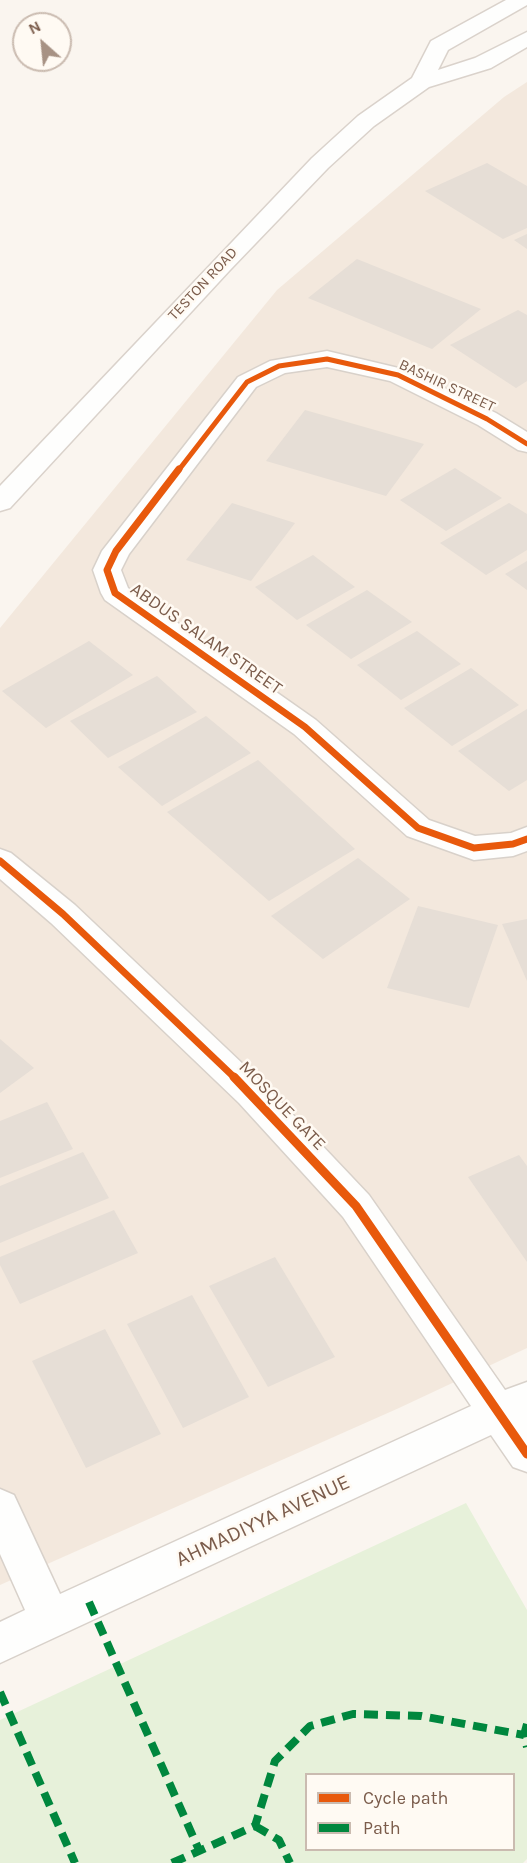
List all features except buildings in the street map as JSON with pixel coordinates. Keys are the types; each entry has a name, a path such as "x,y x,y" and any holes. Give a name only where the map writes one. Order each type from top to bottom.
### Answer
{"street":[{"name":"TESTON ROAD","path":"421,82 440,46 521,0"},
{"name":"TESTON ROAD","path":"0,502 320,163 366,121 421,82 483,63 527,38"},
{"name":"BASHIR STREET","path":"279,366 327,359 398,375 487,418 527,444"},
{"name":"ABDUS SALAM STREET","path":"279,366 247,382 116,550 107,570 115,593 305,728 418,828 474,848 513,844 527,839"},
{"name":"MOSQUE GATE","path":"0,861 63,914 251,1093 356,1206 512,1406 527,1454"},
{"name":"AHMADIYYA AVENUE","path":"0,1643 512,1406"},
{"path":"0,1508 50,1620"}],"shaded area":[{"path":"527,82 527,1348 399,1408 0,1585 0,628 277,290 504,97"}],"green space":[{"path":"466,1503 527,1610 527,1859 523,1863 0,1863 0,1720"}],"marked path":[{"path":"89,1602 199,1850"},
{"path":"0,1692 75,1863"},
{"path":"172,1863 255,1826 275,1761 310,1726 353,1714 421,1716 524,1735"},
{"path":"527,1724 524,1735 527,1747"},
{"path":"255,1826 279,1840 290,1863"}],"cycle path":[{"path":"527,444 487,419 398,375 327,359 279,366 247,382 116,551 107,570 115,593 305,727 418,828 474,848 513,844 527,839"},
{"path":"0,861 63,914 251,1093 356,1206 527,1454"}]}
